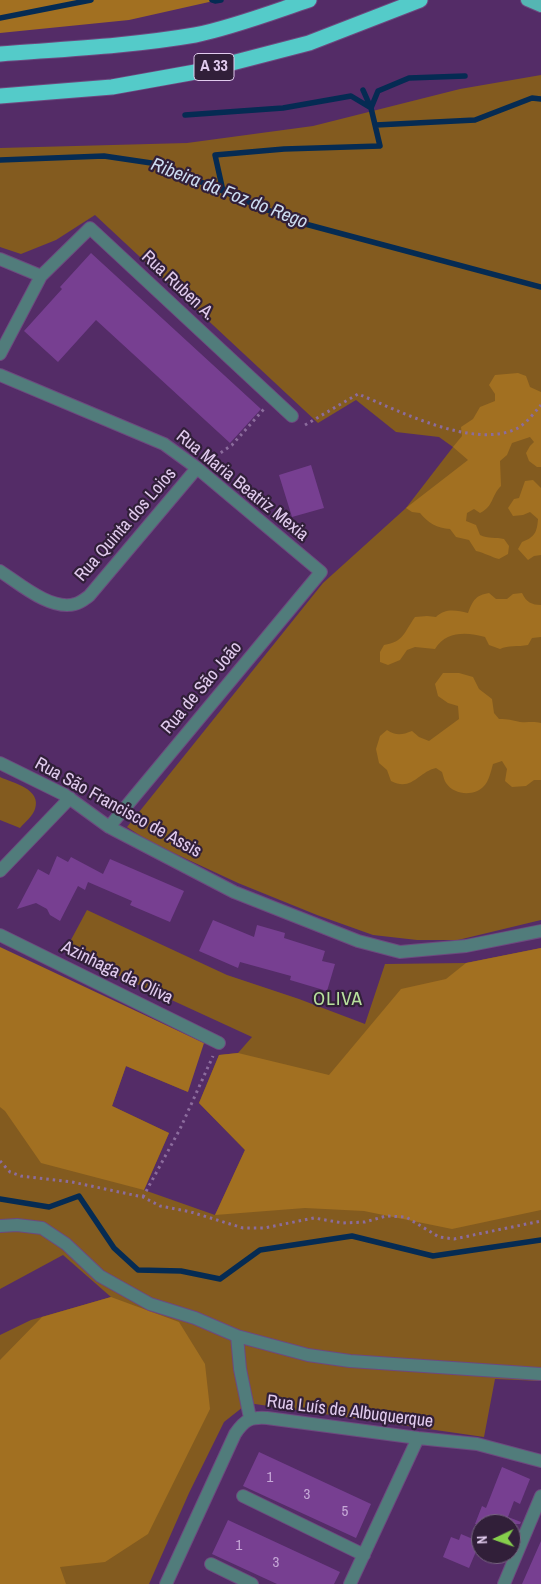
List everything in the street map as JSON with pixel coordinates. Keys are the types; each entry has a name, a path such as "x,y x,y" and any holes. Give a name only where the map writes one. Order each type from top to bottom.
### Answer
{"highway":[{"name":"A 33","path":"0,54 110,46 196,34 258,17 308,0"},
{"name":"A 33","path":"0,96 112,87 201,71 309,43 420,0"}],"main road":[{"path":"527,0 541,6"}],"street":[{"name":"Rua Ruben A.","path":"0,354 41,276 90,228 292,416"},
{"path":"0,259 41,276"},
{"name":"Rua Maria Beatriz Mexia","path":"0,375 164,444 198,468 321,572"},
{"name":"Rua Quinta dos Loios","path":"0,572 47,601 61,606 77,604 89,596 198,468"},
{"name":"Rua de São João","path":"109,827 321,572"},
{"name":"Rua São Francisco de Assis","path":"0,763 70,798 109,827 234,892 358,941 400,952 466,946 541,931"},
{"path":"0,871 70,798"},
{"name":"Azinhaga da Oliva","path":"0,935 219,1043"},
{"path":"0,1226 17,1225 42,1228 66,1244 100,1276 150,1304 195,1318 237,1336 308,1354 350,1361 541,1374"},
{"path":"237,1336 240,1369 250,1418"},
{"name":"Rua Luís de Albuquerque","path":"166,1584 235,1434 250,1418 267,1418 476,1444 541,1461"},
{"path":"350,1584 418,1438"},
{"path":"243,1496 364,1555"},
{"path":"504,1584 541,1496"},
{"path":"211,1564 252,1584"}],"path":[{"path":"292,416 302,426 358,394 441,427 473,434 500,435 518,428 541,405"},
{"path":"198,468 232,445 273,399"},
{"path":"144,1197 180,1129 219,1043"},
{"path":"0,1160 10,1172 20,1176 72,1182 144,1197 160,1206 191,1212 243,1228 264,1228 314,1218 343,1223 366,1222 386,1216 406,1217 439,1237 454,1239 541,1221"}],"shaded area":[{"path":"0,0 218,0 129,20 0,33"},
{"path":"541,75 541,920 458,940 417,940 373,935 238,883 150,842 127,827 323,583 406,508 453,447 439,437 396,432 356,400 318,423 95,215 56,240 21,254 0,247 0,148 187,143 313,126 460,89"},
{"path":"518,373 526,376 530,387 541,392 541,467 537,467 529,461 526,453 534,442 530,437 512,443 507,455 500,461 501,486 485,510 480,513 474,509 467,513 466,521 476,525 480,535 504,539 509,546 508,554 499,559 476,551 469,540 456,537 450,529 433,524 420,513 412,512 406,508 468,460 453,447 462,436 461,427 473,419 480,407 495,401 495,394 489,385 495,375"},
{"path":"533,480 541,488 541,555 534,556 528,560 518,549 522,542 534,534 538,519 530,512 513,516 508,508 514,499 519,498 525,481"},
{"path":"489,593 496,599 507,599 513,594 522,593 525,599 541,605 541,637 532,638 528,645 500,649 489,645 485,637 457,634 445,639 435,649 415,647 407,650 400,660 388,665 380,662 380,652 384,645 391,644 400,639 415,617 436,617 443,612 451,610 468,613 476,599 481,595"},
{"path":"443,673 459,673 473,677 479,689 492,699 494,713 499,719 541,723 541,780 534,780 526,786 512,787 505,781 507,769 502,761 493,764 489,779 480,790 470,793 454,790 445,782 442,772 436,768 410,783 398,784 391,781 387,770 379,763 376,749 380,736 387,730 399,734 412,731 419,737 429,741 459,719 458,706 448,703 438,696 435,684"},
{"path":"0,777 19,784 34,796 36,802 34,812 20,828 0,820"},
{"path":"87,910 227,975 365,1024 385,964 466,963 541,948 541,1381 495,1379 484,1437 248,1403 224,1422 189,1493 149,1584 0,1584 0,1335 31,1320 111,1297 63,1255 0,1289 0,952 188,1092 126,1066 112,1106 169,1133 144,1190 215,1215 245,1150 199,1103 219,1055 238,1053 252,1037 65,951"},
{"path":"0,947 204,1043 188,1092 126,1066 112,1106 169,1133 144,1190 41,1163 5,1111 0,1107"},
{"path":"541,948 541,1210 452,1229 364,1211 305,1208 215,1215 245,1150 199,1103 219,1055 238,1053 329,1075 401,989 446,979 466,963"},
{"path":"111,1297 179,1322 205,1364 210,1409 148,1534 105,1562 60,1567 66,1584 0,1584 0,1360 42,1317"}],"building":[{"path":"91,253 261,409 230,443 96,320 58,362 24,331"},
{"path":"311,465 324,508 292,517 279,475"},
{"path":"57,856 68,862 71,857 103,874 110,859 184,891 170,922 130,905 132,901 88,882 85,890 78,886 60,921 50,915 47,909 36,903 17,909 38,869 49,875"},
{"path":"213,920 254,937 257,925 285,933 284,938 325,951 322,961 335,964 327,991 290,980 291,976 240,962 238,968 199,951"},
{"path":"259,1452 371,1504 356,1538 243,1486"},
{"path":"502,1467 530,1479 520,1504 514,1501 509,1514 479,1514 482,1506 486,1508"},
{"path":"228,1520 340,1572 334,1584 277,1584 212,1554"},
{"path":"461,1534 471,1538 471,1563 469,1568 443,1557 451,1537 459,1540"},
{"path":"541,1541 541,1584 522,1584"}],"waterway":[{"path":"0,18 91,0"},
{"path":"212,0 221,0"},
{"path":"371,108 378,91 409,78 465,76"},
{"path":"363,90 371,108"},
{"path":"185,115 283,108 351,96 371,108 380,146 284,149 215,155 223,191"},
{"path":"376,125 475,120 532,98 541,99"},
{"name":"Ribeira da Foz do Rego","path":"0,160 104,156 158,164 294,221 541,287"},
{"path":"0,1199 49,1207 79,1196 114,1248 138,1270 181,1271 220,1279 260,1250 352,1236 433,1256 541,1240"}],"district":[{"name":"OLIVA","path":"338,1000"}]}
